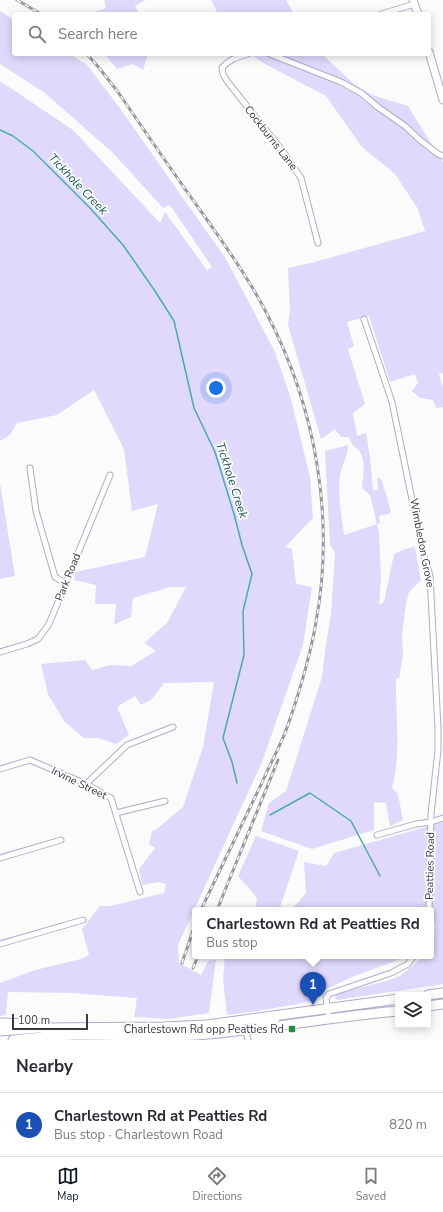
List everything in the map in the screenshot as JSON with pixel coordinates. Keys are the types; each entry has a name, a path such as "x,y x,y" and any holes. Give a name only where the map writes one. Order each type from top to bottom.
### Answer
{"highway":[{"path":"431,995 443,993"},
{"path":"0,1031 39,1028 163,1027 207,1025 395,999"},
{"path":"431,1006 443,1004"},
{"path":"13,1040 76,1035 195,1035 395,1011"},
{"path":"0,1024 34,1024 39,1028"}],"main road":[{"path":"414,2 417,12"},
{"path":"430,56 443,100"}],"street":[{"path":"386,12 414,2"},
{"name":"Cockburns Lane","path":"240,56 233,58 226,63 222,68 223,74 240,100 284,153 301,178 318,243"},
{"path":"275,56 341,82 361,93 378,108 405,126 420,140 438,154 443,156"},
{"name":"Wimbledon Grove","path":"364,319 392,402 423,552 430,576 438,728 438,750 431,822"},
{"path":"30,468 36,510 55,577 65,583"},
{"name":"Park Road","path":"0,652 38,639 49,624 110,475"},
{"path":"86,784 127,745 173,727"},
{"name":"Irvine Street","path":"0,769 30,760 86,784 111,798 140,892"},
{"path":"116,814 165,801"},
{"path":"377,835 443,818"},
{"name":"Peatties Road","path":"429,907 431,822"},
{"path":"0,858 61,840"},
{"path":"0,944 83,920"},
{"path":"329,1019 326,998 329,994 391,973 408,964 412,959"},
{"path":"246,1030 252,1026 275,1020 284,1015"},
{"path":"207,1025 223,1027 241,1025 246,1030 248,1040"}],"shaded area":[{"path":"104,0 145,0 135,6 138,12 93,12 106,8"},
{"path":"211,0 286,0 293,12 217,12"},
{"path":"0,11 12,19 12,56 72,56 86,64 84,61 119,107 226,259 275,352 291,399 310,477 313,518 285,547 292,549 296,584 312,587 303,645 262,762 195,907 192,907 192,914 178,945 179,963 201,975 208,961 216,960 209,1013 168,1019 134,1017 137,998 72,993 8,992 6,1015 0,1016 0,983 35,970 81,959 89,955 82,929 100,906 111,906 164,893 166,884 158,882 142,885 139,869 155,848 149,844 152,831 157,829 183,807 203,747 214,682 164,683 152,699 141,705 135,696 117,707 129,735 116,744 98,738 84,738 64,721 48,694 41,664 85,660 92,670 110,665 131,666 156,651 144,643 167,623 186,587 170,587 133,598 131,617 114,625 116,604 95,604 96,585 74,580 76,572 145,557 158,504 132,511 124,449 94,390 57,415 17,423 10,435 0,441 0,81 73,130 160,223 165,212 207,270 212,267 170,205 163,208 113,153 45,93 0,64"},
{"path":"107,56 147,56 143,70 133,64 117,69"},
{"path":"253,56 324,56 354,84 372,95 408,106 443,163 443,373 439,374 443,388 443,407 436,408 433,400 420,398 412,391 418,383 415,374 390,382 369,316 347,322 354,346 348,349 365,404 353,413 357,436 366,433 373,490 378,490 377,477 381,479 391,513 379,516 380,523 377,525 379,531 381,578 379,605 384,602 394,554 405,549 415,547 421,580 409,592 402,635 403,655 399,679 396,678 397,761 392,788 398,794 403,820 390,826 386,803 374,802 374,830 312,849 261,831 269,803 286,791 322,677 331,614 335,553 330,545 325,451 348,445 339,482 344,535 377,524 370,495 362,488 364,465 360,452 350,441 349,437 341,437 335,429 321,439 288,325 290,310 288,268 425,231 418,209 395,174 362,147 326,96 265,64"},
{"path":"0,483 15,576 0,579"},
{"path":"443,822 443,984 337,1000 335,997 336,994 400,976 420,959 434,959 435,925 434,907 294,907 306,893 304,862 326,866 334,853"},
{"path":"256,836 299,851 280,907 256,907 257,898 238,876"},
{"path":"225,959 398,959 352,977 322,991 309,1002 227,1015 223,979"}],"waterway":[{"name":"Tickhole Creek","path":"0,130 13,136 33,151 90,208 123,245 174,321 194,408 215,452 252,574 243,611 244,655 223,738 232,762 237,783"},
{"name":"Tickhole Creek","path":"270,815 310,793 351,821 380,876"}],"railway":[{"path":"17,0 38,12"},
{"path":"89,56 118,92 229,251 261,303 285,352 298,389 309,427 317,465 322,504 323,544 321,583 314,635 308,661 284,736 202,907"},
{"path":"218,907 278,760"},
{"path":"182,963 192,934"},
{"path":"193,968 197,959"}],"place":[{"name":"Charlestown Rd at Peatties Rd","path":"313,1005"},
{"name":"Charlestown Rd opp Peatties Rd","path":"292,1029"}]}
